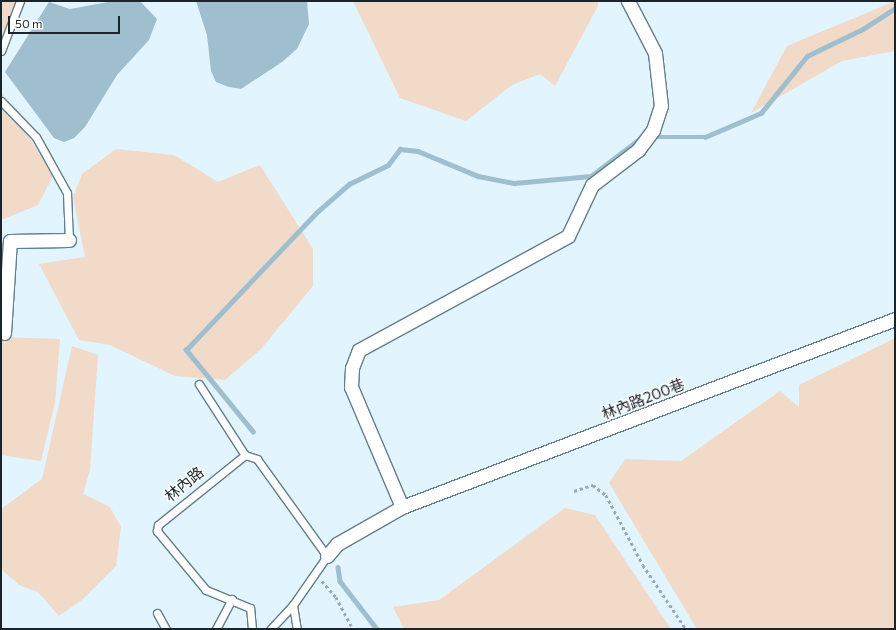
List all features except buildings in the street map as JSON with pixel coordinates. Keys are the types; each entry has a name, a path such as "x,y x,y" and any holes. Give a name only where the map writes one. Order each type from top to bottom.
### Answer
{"street":[{"path":"327,556 337,544 402,507 351,387 352,368 359,350 568,236 592,185 623,164 641,146 653,130 661,106 655,53 628,1"},
{"path":"4,333 10,241 69,240"},
{"name":"林內路200巷","path":"402,507 895,319"}],"lane":[{"path":"1,51 20,1"},
{"path":"1,101 36,136 67,193 69,240"},
{"path":"199,384 245,455 257,459 327,556 293,605 271,629"},
{"name":"林內路","path":"245,455 158,525 157,531 195,581 206,590 232,599 250,608 252,629"},
{"path":"216,629 232,599"},
{"path":"293,605 297,629"},
{"path":"157,613 166,629"}],"path":[{"path":"574,491 593,485 606,495 643,565 686,629"},
{"path":"315,574 336,597 353,629"}],"shaded area":[{"path":"1,1 27,1 1,56"},
{"path":"353,1 598,1 598,6 555,86 540,74 512,85 466,121 400,98"},
{"path":"895,1 895,51 842,61 751,113 787,46"},
{"path":"1,91 53,176 38,205 1,220"},
{"path":"116,149 174,155 218,182 260,165 313,249 313,286 261,349 225,380 175,376 110,345 79,340 39,264 85,257 73,197 82,174"},
{"path":"1,337 60,339 55,403 41,461 1,455"},
{"path":"895,338 895,629 697,629 609,483 625,459 681,461 780,391 799,407 799,385"},
{"path":"72,346 98,355 90,470 83,494 110,507 121,527 116,566 83,599 59,616 38,592 19,585 1,569 1,509 42,479"},
{"path":"565,508 595,515 671,629 404,629 393,607 439,600"}],"water":[{"path":"114,1 140,1 157,19 149,40 117,75 85,127 74,138 64,142 54,138 5,72 49,2 70,9"},
{"path":"196,1 307,1 309,24 297,49 282,62 241,89 229,87 216,82 211,71 207,35"}],"waterway":[{"path":"652,137 705,137 761,113 807,56 863,29 895,8"},
{"path":"253,432 186,350 316,213 349,184 388,165 400,149 418,151 478,176 514,183 591,176 642,137"},
{"path":"338,567 340,581 377,629"}]}
